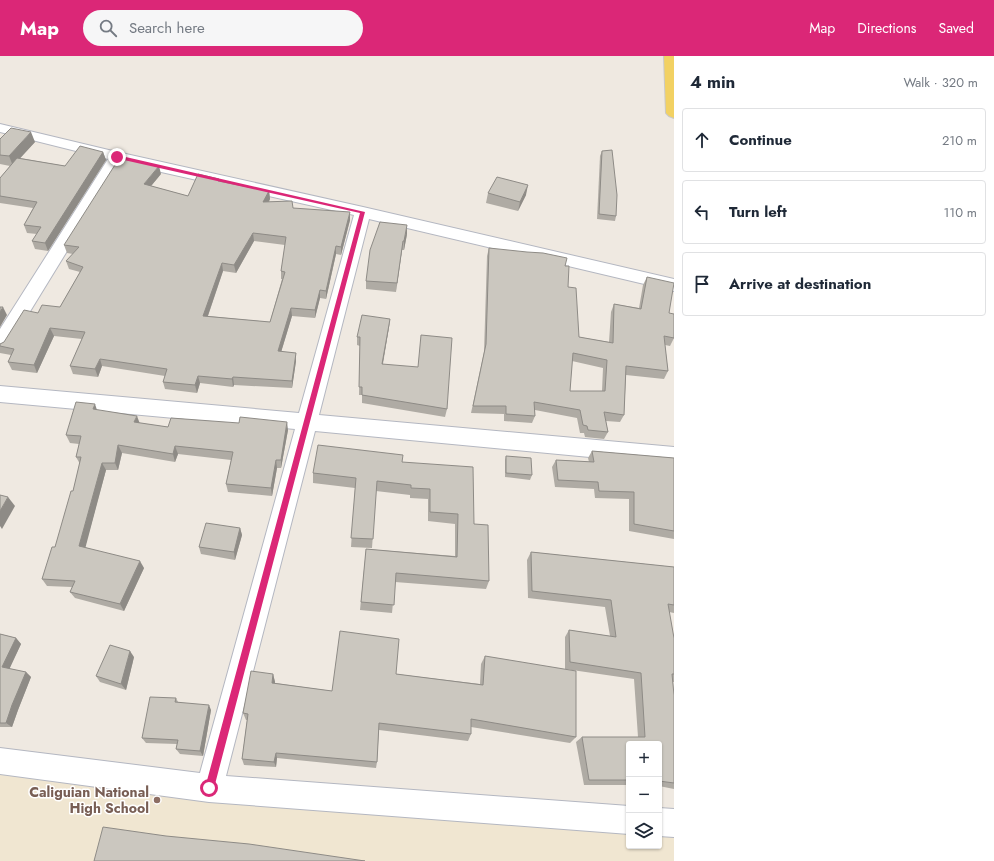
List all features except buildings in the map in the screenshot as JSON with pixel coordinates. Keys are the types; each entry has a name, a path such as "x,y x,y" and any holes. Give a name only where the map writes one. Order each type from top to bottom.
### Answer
{"main road":[{"path":"671,56 674,113"}],"street":[{"path":"0,128 117,157 363,212 674,285"},
{"path":"0,344 117,157"},
{"path":"209,788 363,212"},
{"path":"0,394 674,456"},
{"path":"0,761 209,788 626,820"},
{"path":"662,822 674,823"}],"shaded area":[{"name":"Caliguian National High School","path":"0,774 626,825 626,849 662,849 662,828 674,829 674,861 0,861"}],"place":[{"name":"Caliguian National High School","path":"157,800"}],"route":[{"path":"117,157 363,212 209,788"}]}
